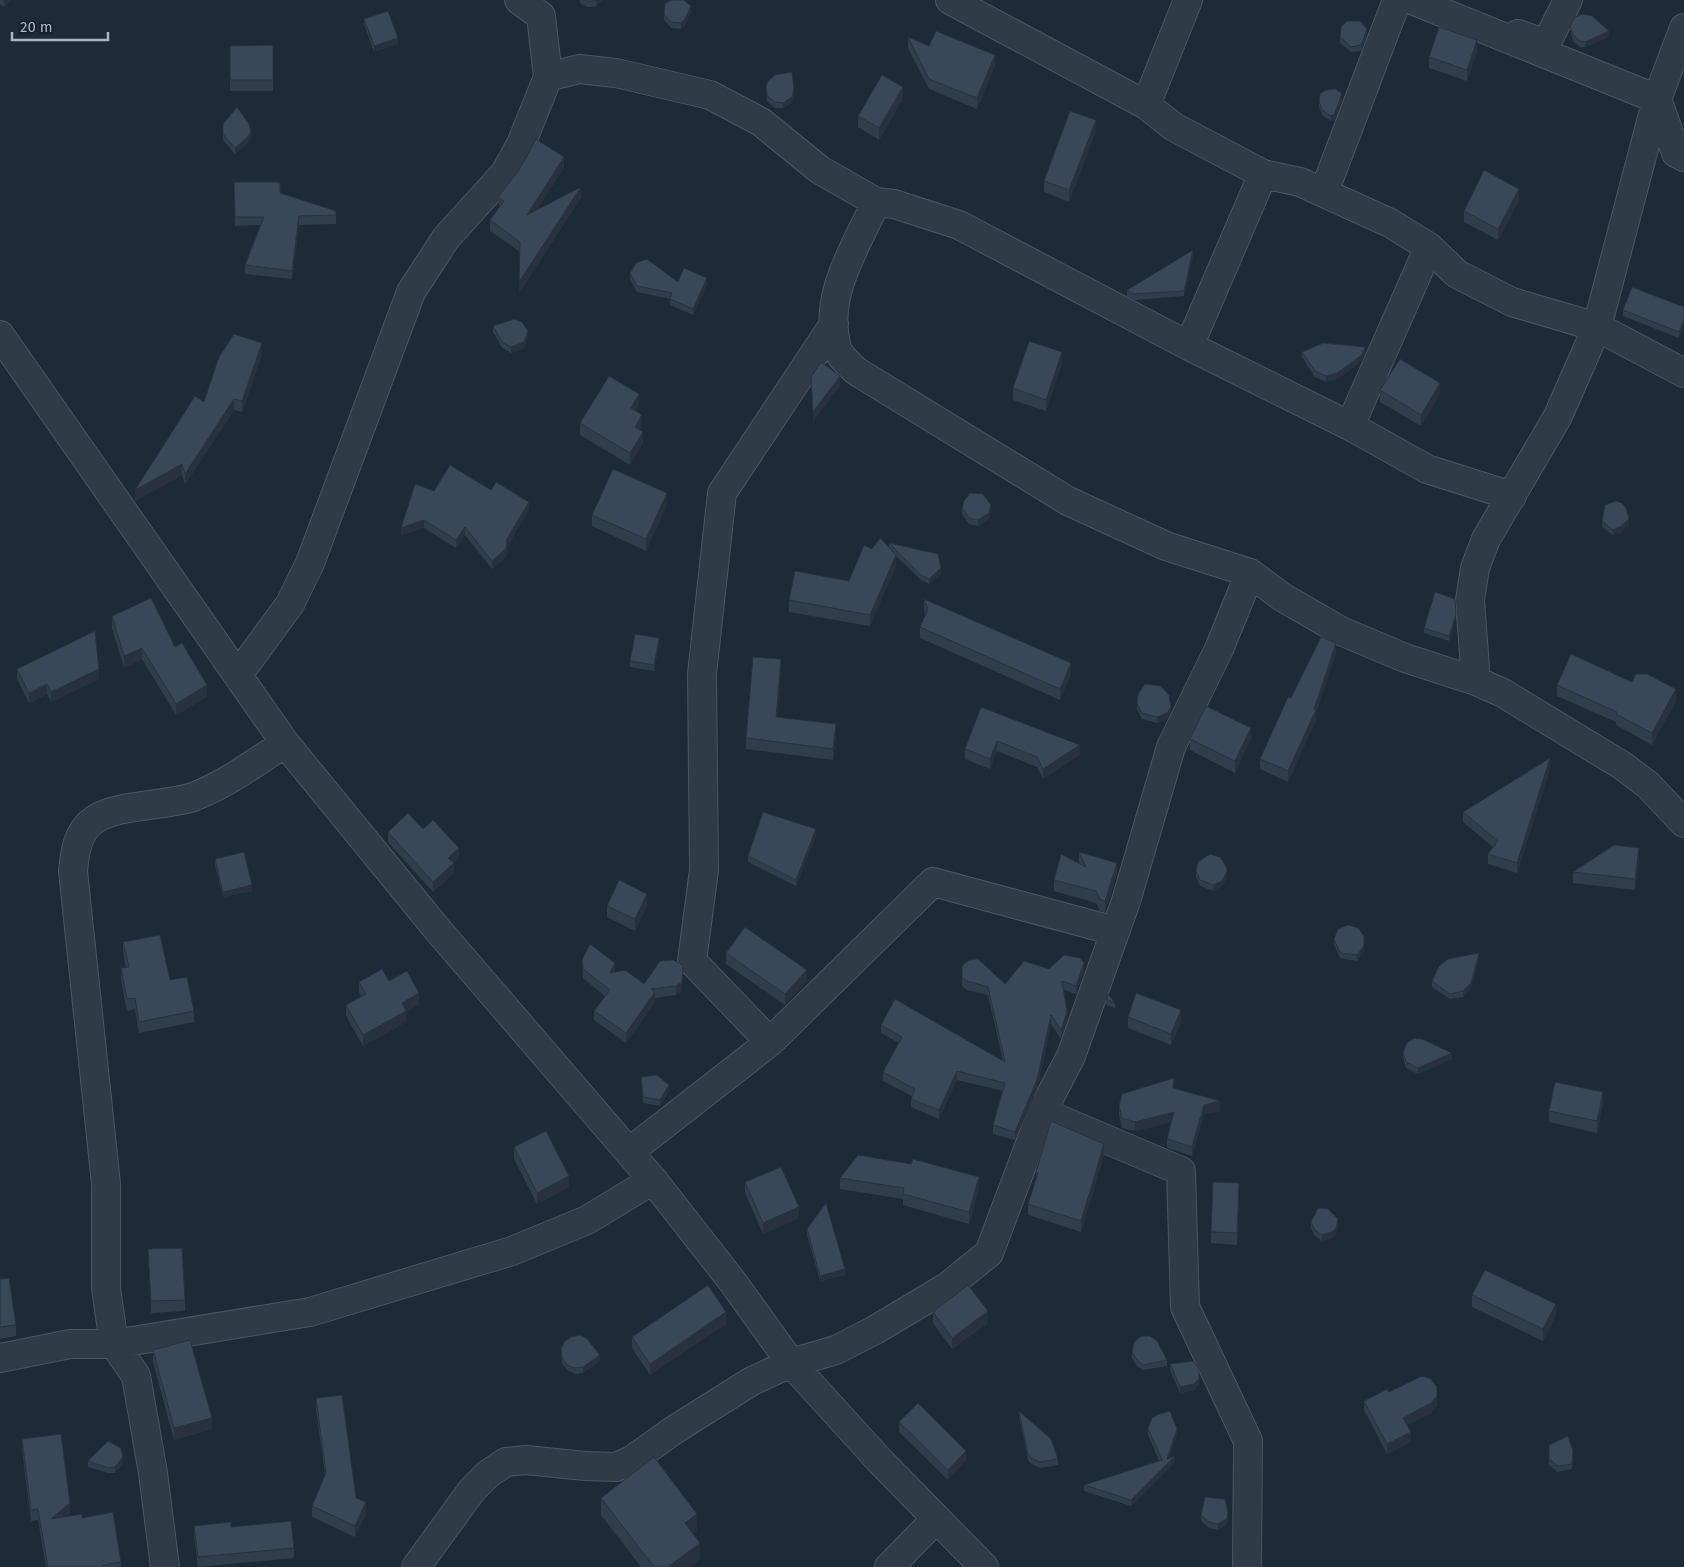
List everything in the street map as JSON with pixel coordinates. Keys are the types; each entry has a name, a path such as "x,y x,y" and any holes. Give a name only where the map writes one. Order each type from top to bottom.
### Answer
{"street":[{"path":"238,675 290,604 310,563 411,292 446,238 506,173 521,144 548,77 543,8 519,0"},
{"path":"950,0 1146,105 1174,127 1263,174 1300,182 1390,223 1429,247 1457,274 1512,302 1597,326 1684,373"},
{"path":"1146,105 1188,0"},
{"path":"1324,192 1397,0"},
{"path":"1413,0 1546,44 1568,0"},
{"path":"1413,0 1657,99 1676,153 1684,157"},
{"path":"1476,681 1470,600 1475,568 1486,540 1558,416 1597,326 1657,99 1684,28"},
{"path":"548,77 579,69 626,75 710,95 761,122 820,170 876,202 894,204 960,226 1189,346 1350,426 1427,469 1512,496"},
{"path":"1189,346 1263,174"},
{"path":"876,202 835,292 834,324 837,350 856,372 1068,501 1166,546 1250,573 1282,597 1341,631 1405,658 1476,681 1503,693 1623,766 1648,785 1684,822"},
{"path":"1350,426 1429,247"},
{"path":"770,1042 692,961 704,870 702,674 722,493 834,324"},
{"path":"0,335 285,743 437,929 653,1180 732,1281 791,1363 880,1461 984,1567"},
{"path":"416,1567 472,1490 488,1474 506,1462 526,1460 616,1467 632,1460 674,1430 752,1380 791,1363 836,1350 875,1330 947,1286 989,1253 1042,1112 1070,1056 1115,931 1171,747 1219,649 1250,573"},
{"path":"165,1567 154,1474 136,1376 114,1344 106,1288 106,1184 74,871 76,847 83,830 94,819 110,813 192,797 225,782 285,743"},
{"path":"629,1152 770,1042 933,882 1115,931"},
{"path":"1042,1112 1182,1171 1185,1307 1248,1441 1247,1567"},
{"path":"0,1358 70,1344 114,1344 310,1312 512,1251 587,1220 653,1180"},
{"path":"889,1567 936,1519"}],"building":[{"path":"672,0 684,0 691,6 681,23 671,22 664,14 665,3"},
{"path":"388,11 398,38 374,46 364,19"},
{"path":"1583,14 1592,16 1609,31 1585,42 1580,41 1573,35 1570,26 1575,17"},
{"path":"1347,21 1360,21 1367,29 1361,45 1351,47 1340,37 1341,27"},
{"path":"1439,27 1477,40 1467,70 1429,57"},
{"path":"936,31 995,55 977,98 929,79 908,37 929,46"},
{"path":"273,45 273,80 230,80 230,46"},
{"path":"792,72 794,89 792,97 783,103 775,102 767,96 766,86 768,81 775,75"},
{"path":"882,75 903,87 879,128 858,116"},
{"path":"1336,89 1342,94 1334,115 1331,116 1322,110 1319,101 1320,94 1326,90"},
{"path":"237,107 249,124 251,131 248,137 235,148 223,134 223,124"},
{"path":"1070,111 1096,120 1069,190 1044,181"},
{"path":"536,139 564,157 527,215 581,187 519,282 520,242 490,220 504,201 498,197 519,170"},
{"path":"1484,170 1519,189 1498,229 1464,211"},
{"path":"234,182 280,182 280,193 336,211 336,215 299,216 292,271 245,265 264,217 235,217"},
{"path":"1193,250 1184,291 1134,294 1127,290"},
{"path":"647,259 678,282 684,268 707,278 693,309 670,299 672,293 637,286 630,273 636,263"},
{"path":"1632,287 1684,307 1684,320 1679,332 1623,310"},
{"path":"514,319 522,322 528,331 524,342 511,347 502,342 493,326"},
{"path":"234,334 262,343 242,401 234,399 185,474 182,464 135,490 195,396 204,402 219,357"},
{"path":"1029,341 1062,352 1046,400 1013,388"},
{"path":"1323,343 1365,347 1362,355 1337,373 1326,376 1315,371 1302,352"},
{"path":"1400,359 1440,383 1421,415 1380,390"},
{"path":"821,362 840,376 813,412 811,377"},
{"path":"609,376 639,394 631,408 642,415 635,427 643,432 630,453 580,423"},
{"path":"450,465 491,490 496,482 529,502 507,539 506,549 492,561 465,527 456,540 424,520 401,528 415,484 434,491"},
{"path":"613,469 667,493 646,539 592,515"},
{"path":"970,493 983,494 991,505 989,513 978,520 969,518 962,508 964,501"},
{"path":"1616,501 1622,503 1626,508 1629,519 1613,530 1602,521 1605,505"},
{"path":"880,538 896,555 870,615 789,600 795,571 849,581 864,545 872,549"},
{"path":"889,543 938,554 941,568 929,579 921,575"},
{"path":"1435,592 1455,599 1456,614 1449,636 1424,628"},
{"path":"151,598 175,647 182,643 207,685 176,704 142,648 124,656 112,616"},
{"path":"924,599 1071,663 1060,689 920,627 928,609"},
{"path":"95,631 99,669 51,692 47,684 29,693 17,669"},
{"path":"635,634 659,638 654,665 630,661"},
{"path":"1321,637 1336,643 1314,709 1316,710 1288,771 1260,759 1288,697 1291,698"},
{"path":"1571,654 1632,682 1636,674 1647,674 1676,689 1652,733 1616,714 1617,712 1557,685"},
{"path":"753,657 781,659 776,717 836,724 833,749 746,738"},
{"path":"1145,684 1161,686 1169,695 1171,707 1167,713 1157,717 1142,713 1137,704 1138,694"},
{"path":"1206,706 1251,728 1235,761 1190,739"},
{"path":"981,707 1080,745 1043,769 1037,757 997,741 990,759 965,749"},
{"path":"1550,758 1517,863 1488,854 1498,841 1463,812"},
{"path":"763,812 816,829 796,880 748,856"},
{"path":"408,813 423,829 433,820 459,848 448,858 454,863 433,882 388,832"},
{"path":"1614,845 1639,848 1635,879 1573,872"},
{"path":"244,852 252,885 223,892 215,859"},
{"path":"1079,852 1117,863 1105,901 1100,899 1096,891 1054,880 1061,854 1086,867"},
{"path":"1210,854 1220,857 1227,871 1222,881 1213,885 1200,880 1196,871 1198,862"},
{"path":"619,880 647,894 635,919 607,906"},
{"path":"1348,925 1358,928 1364,936 1364,946 1357,955 1340,953 1334,939 1338,929"},
{"path":"745,927 807,970 785,994 726,953"},
{"path":"160,935 170,980 187,977 194,1011 139,1022 135,998 127,999 121,968 129,967 123,942"},
{"path":"590,944 615,963 610,973 625,970 644,984 660,961 673,960 683,965 682,982 676,986 651,989 655,992 626,1033 594,1011 610,990 583,969 582,960"},
{"path":"1479,953 1471,983 1463,991 1450,994 1432,981 1439,966 1448,959"},
{"path":"1064,955 1080,958 1084,963 1076,986 1062,981 1067,1012 1061,1030 1051,1015 1037,1080 1015,1132 993,1125 1005,1083 957,1071 939,1110 911,1099 915,1089 883,1072 902,1037 881,1025 895,999 1005,1062 988,987 962,978 962,966 969,960 978,959 1005,984 1024,961 1049,969"},
{"path":"382,969 389,981 407,971 419,993 402,1003 406,1011 363,1035 346,1005 366,994 359,982"},
{"path":"1136,993 1181,1010 1171,1034 1128,1017"},
{"path":"1108,994 1115,1003 1106,999"},
{"path":"1414,1038 1422,1039 1452,1053 1418,1068 1406,1062 1403,1052 1407,1043"},
{"path":"657,1075 669,1085 660,1100 643,1097 641,1077"},
{"path":"1174,1078 1173,1088 1220,1101 1204,1105 1192,1147 1167,1139 1174,1112 1135,1122 1122,1118 1119,1106 1122,1094"},
{"path":"1555,1082 1603,1092 1597,1121 1549,1111"},
{"path":"1051,1121 1104,1144 1081,1221 1028,1204"},
{"path":"546,1131 569,1176 537,1193 514,1147"},
{"path":"858,1155 911,1164 913,1159 979,1177 969,1212 903,1194 904,1188 840,1178"},
{"path":"781,1167 799,1207 763,1223 745,1182"},
{"path":"1213,1182 1239,1183 1237,1233 1211,1232"},
{"path":"826,1203 845,1269 820,1276 807,1229"},
{"path":"1318,1208 1328,1209 1338,1219 1336,1228 1332,1232 1322,1235 1314,1229 1311,1222"},
{"path":"182,1248 185,1300 151,1301 148,1249"},
{"path":"1485,1270 1556,1304 1543,1329 1472,1295"},
{"path":"9,1278 16,1325 0,1327 0,1279"},
{"path":"708,1285 726,1312 650,1364 632,1337"},
{"path":"968,1285 988,1311 952,1338 933,1312"},
{"path":"580,1335 587,1339 600,1355 583,1367 575,1368 567,1365 562,1358 561,1349 564,1342 571,1337"},
{"path":"1142,1336 1150,1336 1157,1341 1167,1360 1143,1365 1137,1360 1132,1352 1134,1343"},
{"path":"190,1340 212,1418 174,1428 153,1350"},
{"path":"1193,1361 1199,1369 1199,1378 1194,1384 1180,1387 1170,1364"},
{"path":"1422,1376 1431,1379 1437,1387 1437,1396 1431,1403 1403,1418 1411,1432 1387,1444 1364,1401 1387,1389 1389,1392"},
{"path":"342,1395 356,1498 366,1502 355,1526 312,1506 326,1473 316,1398"},
{"path":"918,1403 966,1451 948,1470 899,1422"},
{"path":"1019,1411 1051,1439 1058,1459 1040,1462 1031,1458 1028,1454"},
{"path":"1170,1411 1177,1429 1167,1459 1175,1456 1131,1500 1084,1485 1162,1460 1148,1428 1152,1418"},
{"path":"61,1434 70,1503 51,1519 82,1514 82,1518 113,1512 121,1562 103,1565 104,1567 48,1567 38,1509 31,1510 22,1439"},
{"path":"1568,1436 1573,1451 1572,1464 1558,1466 1549,1459 1549,1445"},
{"path":"108,1441 121,1448 123,1457 115,1467 108,1468 88,1461"},
{"path":"654,1457 697,1514 685,1523 700,1543 668,1567 654,1567 601,1498"},
{"path":"1205,1497 1225,1499 1228,1512 1227,1519 1218,1524 1209,1522 1201,1515"},
{"path":"291,1521 294,1548 198,1557 194,1526 231,1522 231,1527"}]}
